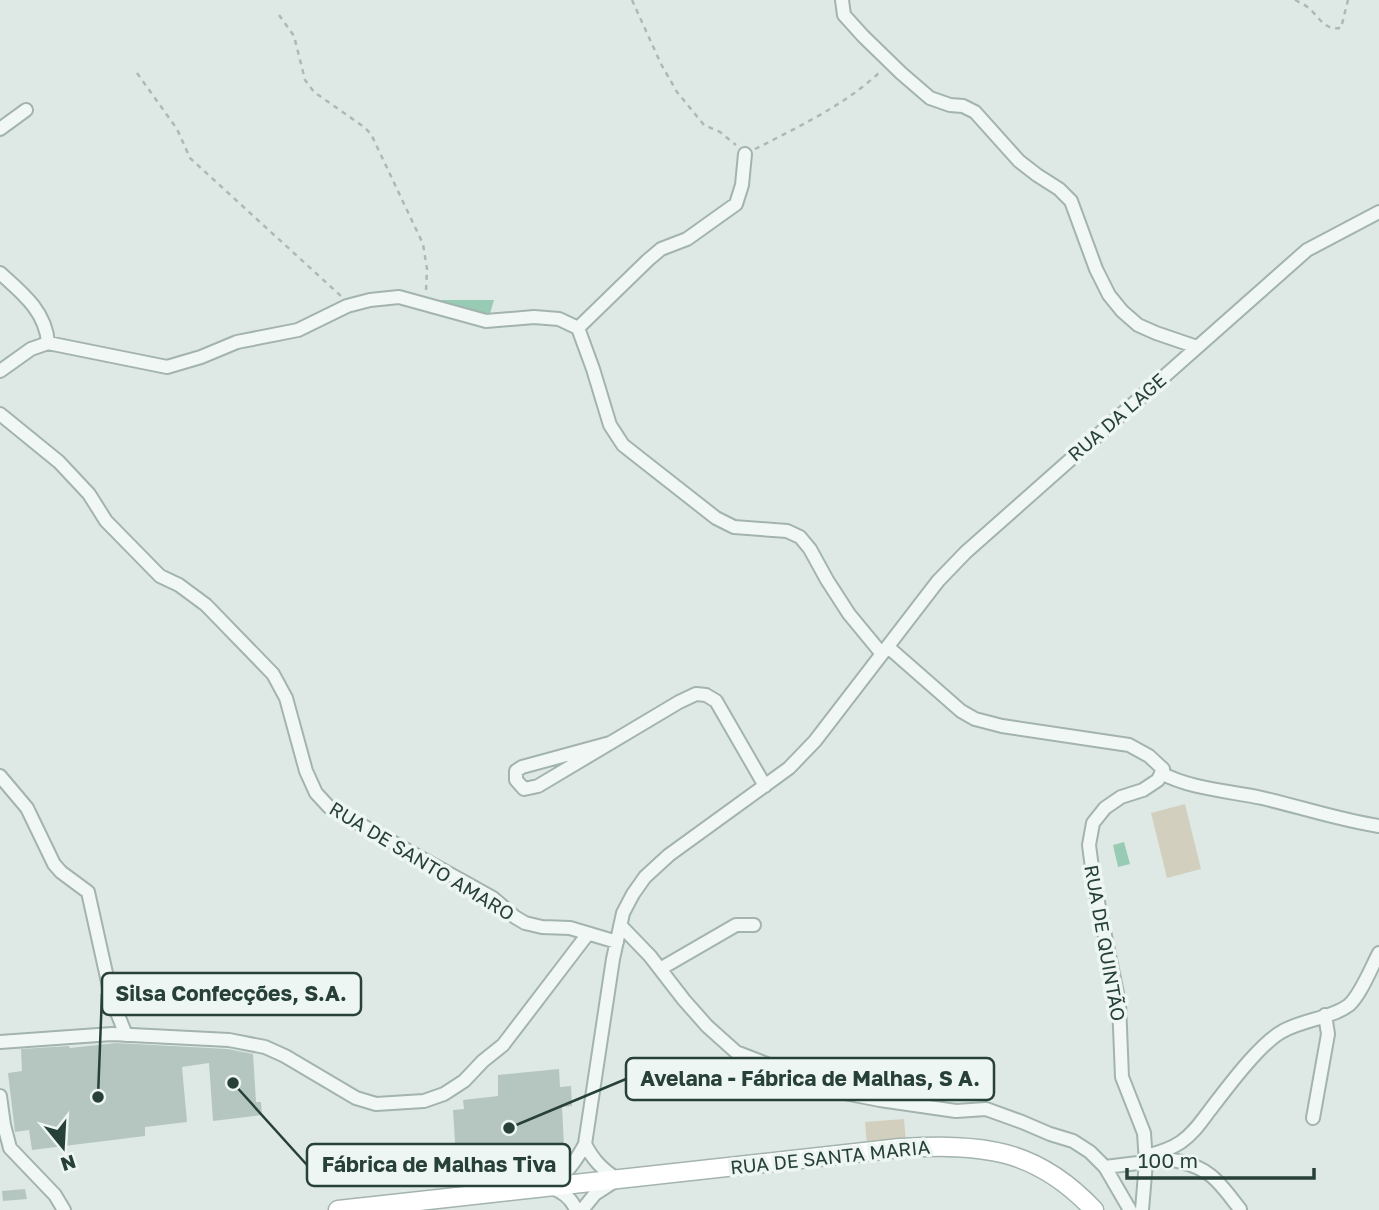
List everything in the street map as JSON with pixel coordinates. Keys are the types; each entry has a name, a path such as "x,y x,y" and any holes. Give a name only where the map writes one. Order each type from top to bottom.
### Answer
{"main road":[{"name":"RUA DE SANTA MARIA","path":"338,1210 900,1148 961,1146 1000,1152 1025,1160 1055,1175 1094,1210"}],"street":[{"path":"842,0 844,15 930,98 950,106 963,106 975,112 1019,161 1059,189 1071,201 1096,269 1109,295 1122,312 1138,325 1197,347"},
{"path":"0,129 26,110"},
{"path":"578,328 661,249 687,239 736,204 742,184 745,154"},
{"name":"RUA DA LAGE","path":"585,1144 623,913 645,877 669,855 789,768 815,741 938,581 966,552 1307,250 1379,212"},
{"path":"0,272 31,301 41,319 48,343"},
{"path":"0,371 31,349 48,343 167,367 237,342 298,330 347,306 370,300 399,298 486,321 559,318 578,328 610,425 623,445 716,518 734,527 787,531 800,537 810,548 849,614 885,650 961,711 975,719 1002,726 1129,745 1149,756 1163,769 1161,773 1170,778 1262,798 1352,822 1379,826"},
{"name":"RUA DE SANTO AMARO","path":"0,414 59,462 89,494 106,521 160,576 179,584 206,605 273,674 286,698 306,771 316,793 330,807 493,898 525,923 570,928 617,942"},
{"path":"610,743 523,766 516,771 516,780 524,789 538,786 610,743 678,702 696,694 706,695 716,701 765,786"},
{"name":"RUA DE QUINTÃO","path":"1142,1210 1146,1159 1144,1133 1122,1077 1119,1003 1094,883 1089,845 1093,823 1105,808 1121,797 1143,790 1158,780 1161,773"},
{"path":"0,776 27,808 54,863 61,872 88,892 112,1000 126,1035"},
{"path":"660,969 736,925 754,925"},
{"path":"621,926 707,1026 736,1052 839,1092 956,1111 986,1109 1073,1141 1090,1152 1105,1167 1130,1210"},
{"path":"1,1039 112,1034 229,1040 265,1047 285,1056 356,1098 376,1104 424,1101 444,1094 464,1081 503,1045 587,934"},
{"path":"1146,1159 1181,1142 1195,1129 1229,1085 1263,1047 1282,1031 1348,1005 1379,953"},
{"path":"1313,1118 1328,1034 1325,1015"},
{"path":"0,1096 10,1149 55,1195 64,1210"},
{"path":"585,1144 604,1171 619,1180"},
{"path":"548,1187 564,1176 577,1161 585,1144"},
{"path":"1105,1167 1146,1159 1165,1159 1197,1167 1212,1176 1240,1209"},
{"path":"582,1210 595,1194 619,1180"},
{"path":"548,1187 559,1190 568,1197 576,1210"}],"path":[{"path":"632,0 661,64 688,107 704,125 720,132 745,154 836,104 873,79 890,62"},
{"path":"1295,0 1310,8 1324,25 1334,29 1341,27 1343,23 1348,0"},
{"path":"279,15 294,36 305,80 314,92 371,134 423,244 427,269 424,305"},
{"path":"137,73 177,129 190,158 341,296 347,306"}],"shaded area":[{"path":"438,300 494,300 489,317 437,304"},
{"path":"1185,804 1201,869 1167,878 1151,813"},
{"path":"1124,842 1130,864 1118,867 1113,845"},
{"path":"904,1119 906,1141 867,1145 865,1122"}],"building":[{"path":"116,1043 228,1049 253,1054 256,1102 261,1102 262,1115 213,1121 209,1063 182,1067 187,1122 145,1127 145,1136 32,1150 29,1130 15,1132 8,1073 22,1071 21,1049"},
{"path":"559,1069 560,1087 571,1086 572,1106 562,1107 564,1146 456,1158 453,1110 464,1109 463,1100 498,1096 498,1075"},
{"path":"25,1189 27,1199 3,1201 2,1191"}],"place":[{"name":"Fábrica de Malhas Tiva","path":"233,1083"},
{"name":"Silsa Confecções, S.A.","path":"98,1097"},
{"name":"Avelana - Fábrica de Malhas, S A.","path":"509,1128"}]}
